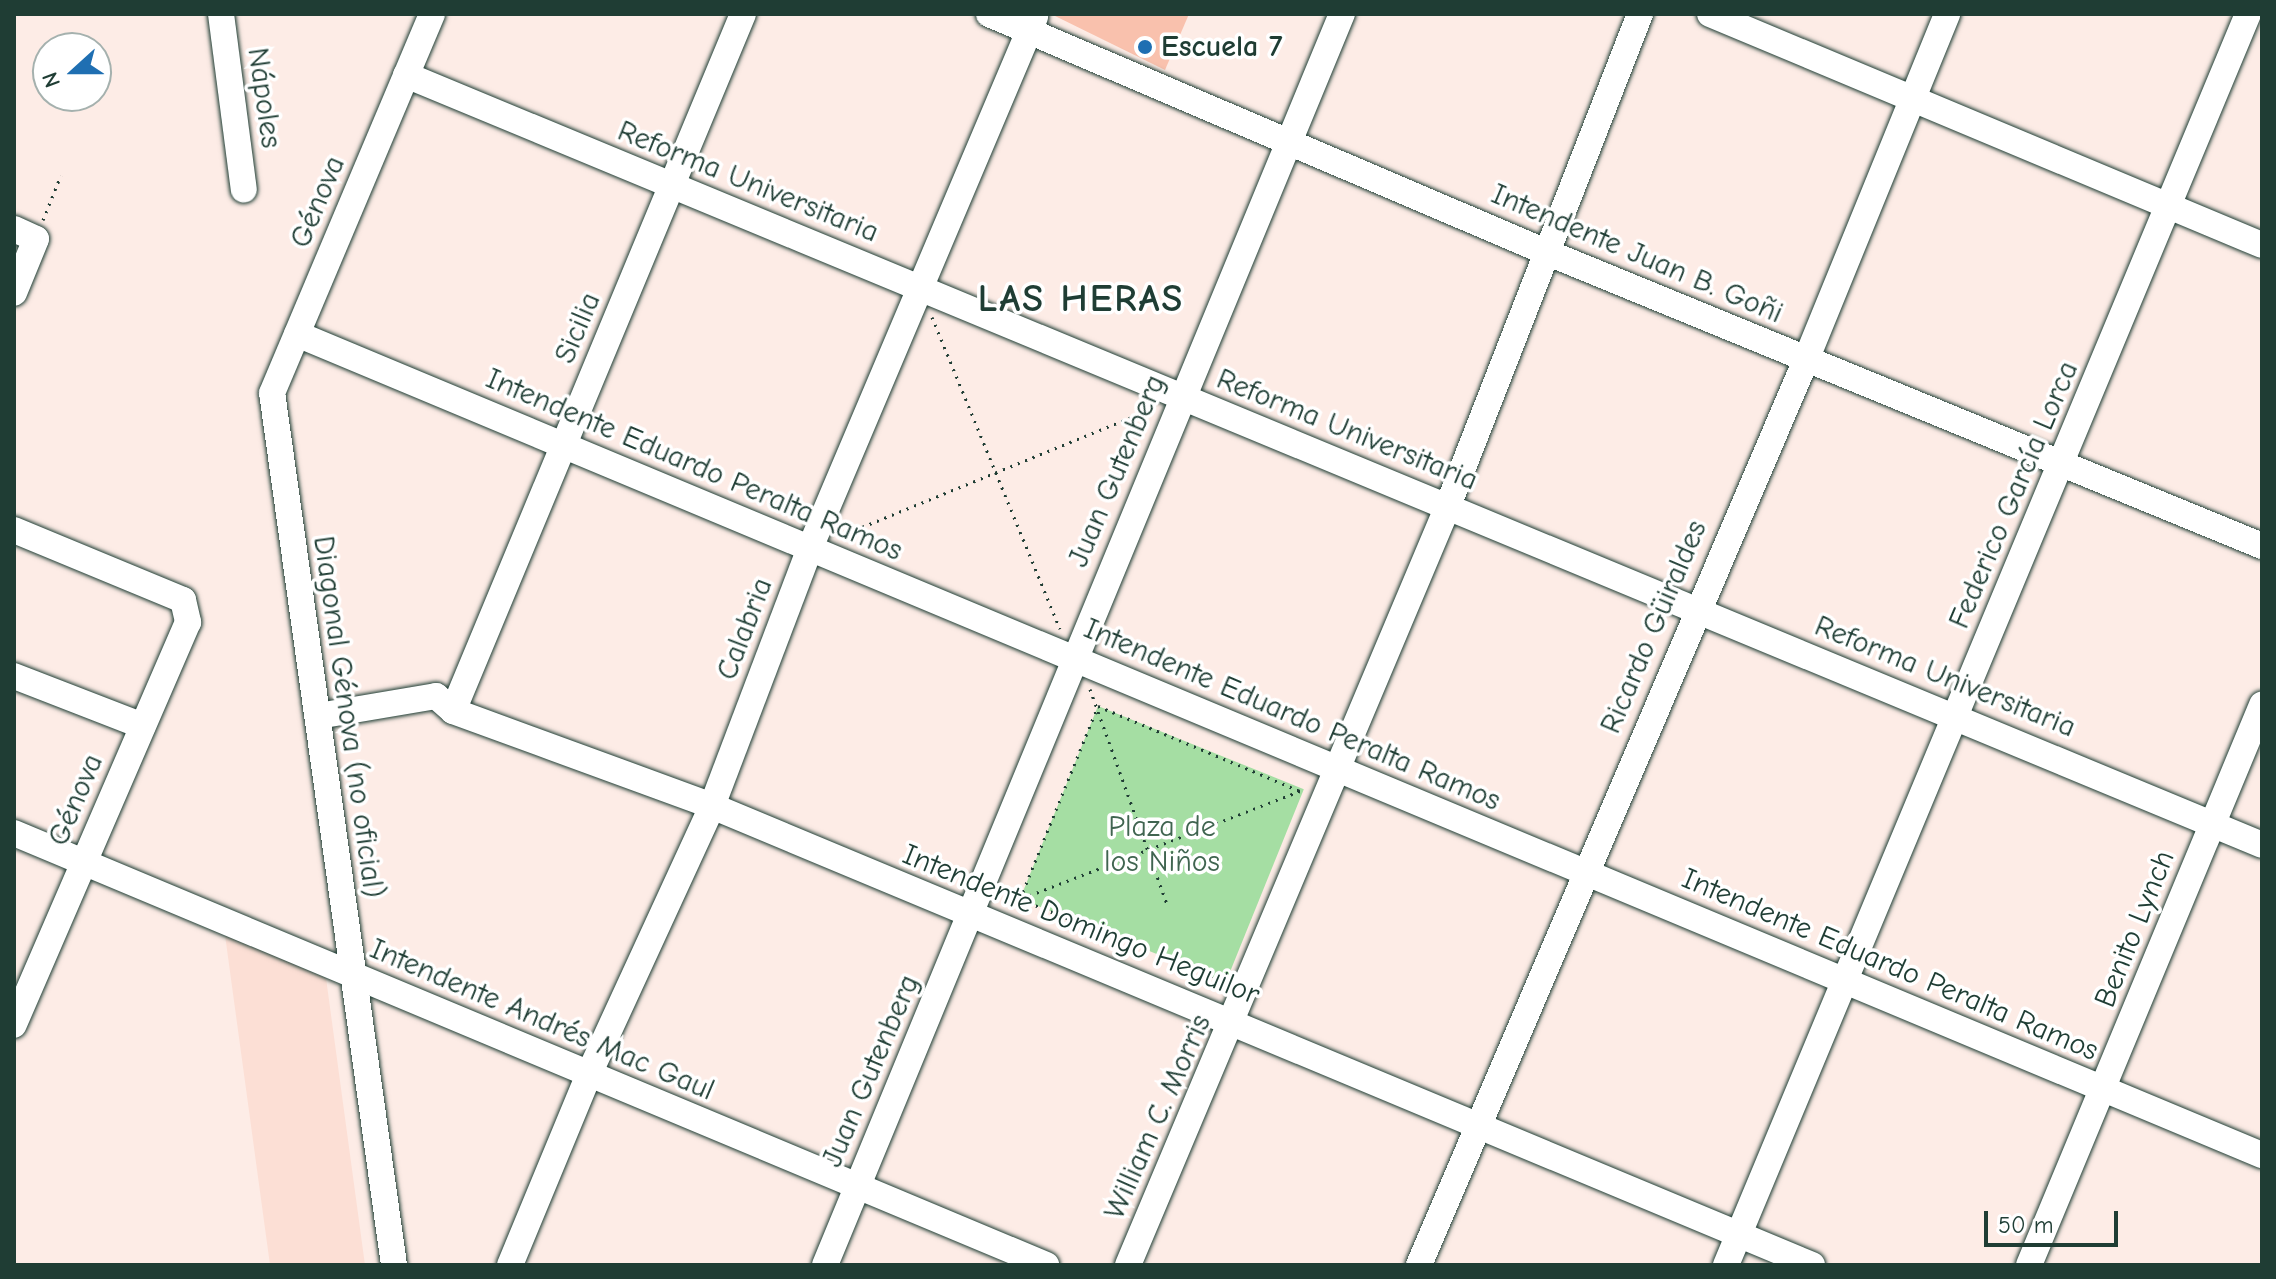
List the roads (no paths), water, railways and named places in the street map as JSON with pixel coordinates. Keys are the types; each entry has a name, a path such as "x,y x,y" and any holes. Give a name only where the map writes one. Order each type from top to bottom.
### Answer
{"street":[{"name":"Nápoles","path":"221,14 244,190"},
{"name":"Génova","path":"272,416 276,378 432,14"},
{"name":"Sicilia","path":"453,711 743,14"},
{"name":"Intendente Juan B. Goñi","path":"989,14 1032,22 1546,252 2262,546"},
{"name":"Juan Gutenberg","path":"825,1265 970,918 1073,658 1342,14"},
{"name":"William C. Morris","path":"1128,1265 1235,1022 1448,506 1640,14"},
{"path":"1710,14 2262,245"},
{"name":"Ricardo Güiraldes","path":"1419,1265 1695,608 1806,360 1947,14"},
{"name":"Federico García Lorca","path":"1726,1265 2248,14"},
{"name":"Calabria","path":"510,1265 589,1074 712,806 810,548 1032,22"},
{"name":"Reforma Universitaria","path":"406,75 2262,845"},
{"path":"14,293 25,234"},
{"name":"Intendente Eduardo Peralta Ramos","path":"297,334 2262,1155"},
{"name":"Diagonal Génova (no oficial)","path":"272,416 318,716 351,974 394,1265"},
{"name":"Génova","path":"14,530 183,600 188,622 84,863 23,979 14,1025"},
{"path":"14,676 143,726"},
{"name":"Intendente Domingo Heguilor","path":"318,716 436,696 453,711 712,806 970,918 1479,1122 1812,1265"},
{"name":"Benito Lynch","path":"2029,1265 2262,705"},
{"name":"Intendente Andrés Mac Gaul","path":"14,833 1046,1265"}],"place":[{"name":"Escuela 7","path":"1145,47"}],"district":[{"name":"LAS HERAS","path":"1081,300"}],"park label":[{"name":"Plaza de los Niños","path":"1162,844"}]}
